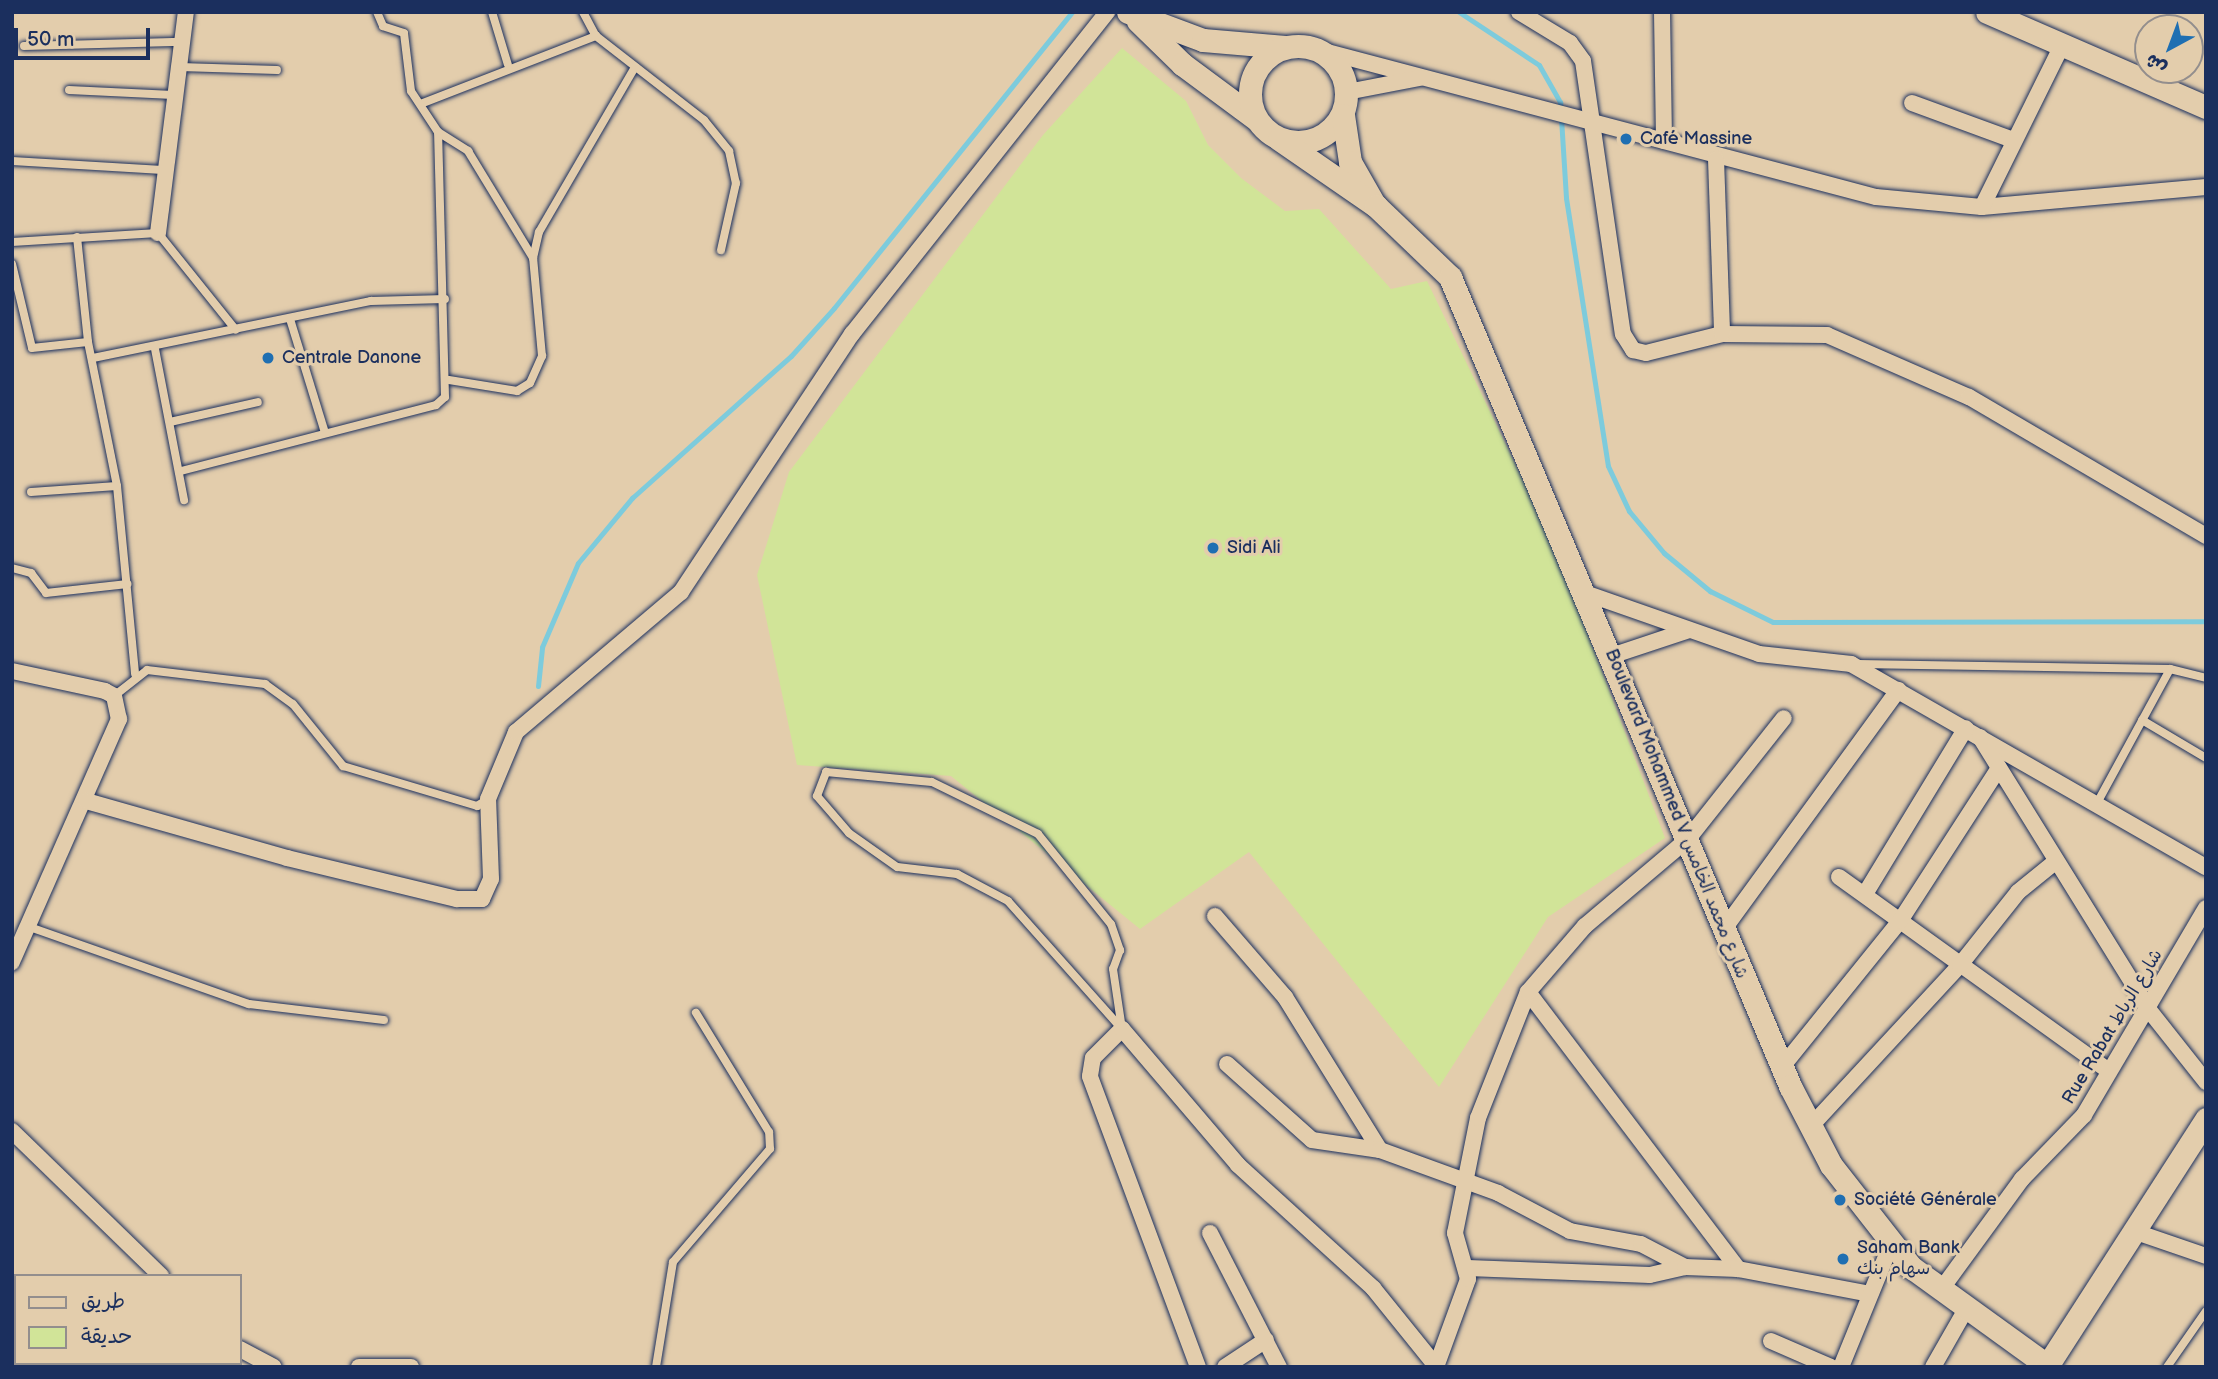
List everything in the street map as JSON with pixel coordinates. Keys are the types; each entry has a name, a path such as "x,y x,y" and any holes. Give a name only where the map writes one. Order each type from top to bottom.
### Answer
{"main road":[{"path":"1987,12 2061,47 2206,107"},
{"path":"1131,15 1203,40 1312,48 1336,64 1345,104 1316,140 1279,139 1182,64 1131,15"},
{"path":"1256,119 1253,76 1286,47"},
{"name":"Boulevard Mohammed V شارع محمد الخامس","path":"1345,104 1350,162 1376,206"},
{"name":"Boulevard Mohammed V شارع محمد الخامس","path":"1279,139 1376,206 1450,277 1782,1067 1810,1127 1890,1247 1965,1311 2048,1366"},
{"path":"2048,1366 2206,1119"}],"street":[{"path":"158,233 163,170 186,12"},
{"path":"86,801 287,858 476,901 491,879 488,799 524,722 681,592 852,334 1107,12"},
{"path":"1520,12 1578,51 1623,334 1630,347 1646,353 1722,334 1808,331 1850,342 1969,397 2206,536"},
{"path":"1662,12 1664,141"},
{"path":"1982,207 2061,47"},
{"path":"1312,48 1535,103 1716,159 1877,197 1982,207 2206,187"},
{"path":"1345,104 1433,77"},
{"path":"1912,103 2013,140"},
{"path":"1716,159 1722,334"},
{"path":"1585,593 1766,656 1851,664 2206,867"},
{"path":"1611,656 1689,630"},
{"path":"12,671 114,696 117,727 86,801 25,926 12,962"},
{"path":"1724,929 1898,690"},
{"path":"1436,1366 1468,1268 1455,1233 1486,1091 1528,992 1585,926 1688,839 1784,718"},
{"path":"1972,731 1999,768 2149,1010 2206,1082"},
{"path":"1866,894 1972,731"},
{"path":"1782,1067 1900,921 1999,768"},
{"path":"1810,1127 1960,965 2018,892 2055,862"},
{"path":"1839,877 2108,1070"},
{"name":"Rue Rabat شارع الرباط","path":"1940,1291 2022,1179 2084,1115 2108,1070 2149,1010 2206,908"},
{"path":"1215,916 1285,997 1380,1150"},
{"path":"1528,992 1738,1269"},
{"path":"1198,1367 1090,1076 1093,1058 1122,1030 1238,1165 1373,1288 1436,1366"},
{"path":"1227,1064 1312,1140 1380,1150 1466,1185 1520,1203 1570,1231 1641,1244 1685,1267"},
{"path":"12,1131 159,1274"},
{"path":"2136,1232 2206,1256"},
{"path":"1210,1233 1279,1367"},
{"path":"1840,1367 1890,1247"},
{"path":"1468,1268 1650,1275 1685,1267 1738,1269 1870,1294"},
{"path":"1933,1367 1965,1311"},
{"path":"1225,1367 1266,1340"},
{"path":"1771,1341 1831,1367"},
{"path":"242,1350 274,1367"},
{"path":"359,1367 411,1367"}],"lane":[{"path":"181,471 436,405 449,380 438,132 424,103 411,91 404,33 383,26 377,12"},
{"path":"492,12 508,65"},
{"path":"583,12 596,36 704,120 729,151 736,183 721,250"},
{"path":"424,103 508,65 596,36"},
{"path":"24,46 183,42"},
{"path":"180,67 277,70"},
{"path":"533,258 564,183 635,67"},
{"path":"69,90 173,95"},
{"path":"438,132 468,151 533,258 542,356 530,383 517,391 449,380"},
{"path":"12,161 163,170"},
{"path":"12,242 158,233 236,330"},
{"path":"77,237 88,342 117,486 135,674"},
{"path":"12,264 32,348 88,342"},
{"path":"93,358 155,349 371,301 445,299"},
{"path":"290,319 325,433"},
{"path":"155,349 181,471 184,500"},
{"path":"170,422 258,402"},
{"path":"31,492 117,486"},
{"path":"12,568 31,573 46,593 128,584"},
{"path":"1851,664 2170,669 2206,678"},
{"path":"2096,805 2170,669"},
{"path":"114,696 135,674 170,671 265,684 293,704 349,770 477,806 488,799"},
{"path":"2142,720 2206,758"},
{"path":"826,772 932,782 1038,834 1111,925 1119,950 1113,969 1122,1030 1016,906 957,874 897,867 849,833 817,796 826,772"},
{"path":"25,926 249,1004 384,1020"},
{"path":"656,1367 673,1262 770,1149 769,1132 696,1013"},
{"path":"2167,1367 2206,1311"}],"green space":[{"path":"1122,48 1186,101 1208,145 1241,178 1285,211 1319,209 1391,289 1427,281 1552,540 1665,838 1548,917 1439,1087 1249,852 1140,929 951,776 797,765 757,575 789,472 1043,135"}],"waterway":[{"path":"538,686 542,647 578,563 632,498 791,356 834,308 1072,12"},
{"path":"1459,12 1539,65 1560,102 1566,198 1608,466 1629,511 1664,553 1710,591 1773,622 2206,621"}],"place":[{"name":"Café Massine","path":"1626,139"},
{"name":"Centrale Danone","path":"268,358"},
{"name":"Sidi Ali","path":"1213,548"},
{"name":"Société Générale","path":"1840,1200"},
{"name":"Saham Bank سهام بنك","path":"1843,1259"}]}
